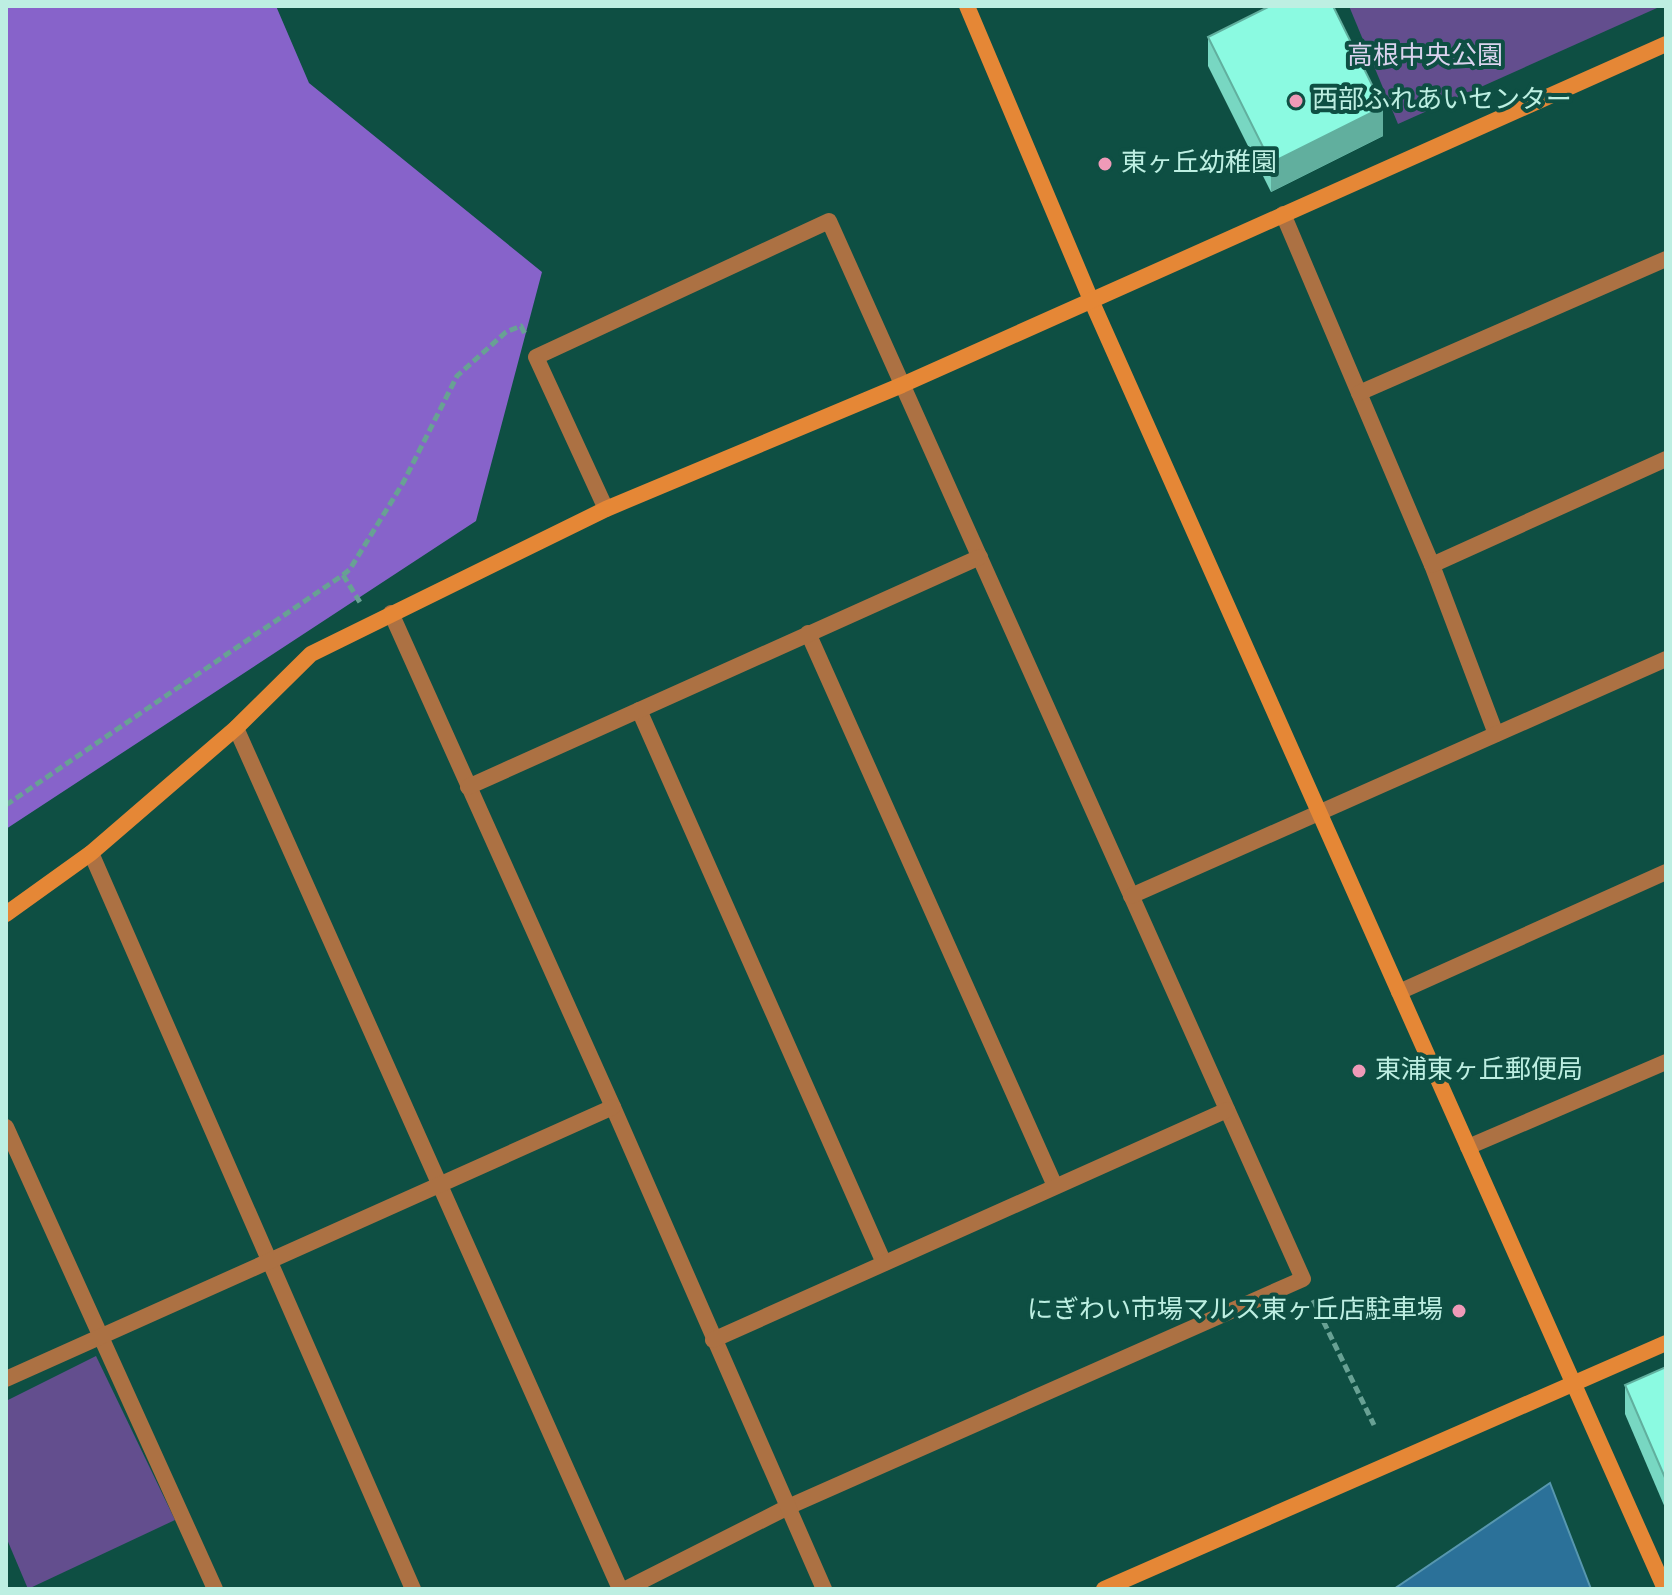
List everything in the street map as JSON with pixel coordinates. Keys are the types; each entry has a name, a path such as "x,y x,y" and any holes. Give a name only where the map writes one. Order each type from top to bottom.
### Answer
{"street":[{"path":"967,6 1091,300 1573,1383 1663,1577"},
{"path":"6,914 91,853 236,728 311,654 372,622 606,509 902,385 1666,44"},
{"path":"1283,214 1432,565 1496,734"},
{"path":"236,728 623,1589 788,1507 1303,1279 829,221 536,357 606,509"},
{"path":"1359,393 1666,259"},
{"path":"1432,565 1666,459"},
{"path":"468,787 980,557"},
{"path":"391,613 613,1107 824,1589"},
{"path":"808,633 1055,1186"},
{"path":"1131,896 1666,659"},
{"path":"639,710 884,1263"},
{"path":"91,853 413,1589"},
{"path":"1399,992 1666,872"},
{"path":"1468,1147 1666,1062"},
{"path":"6,1379 613,1107"},
{"path":"713,1340 1227,1110"},
{"path":"6,1127 215,1589"},
{"path":"1104,1589 1666,1343"}],"path":[{"path":"6,805 343,575 350,569 403,483 457,376 506,332 521,326 536,357"},
{"path":"343,575 372,622"},
{"path":"1303,1279 1374,1425"}],"green space":[{"name":"高根中央公園","path":"1349,6 1656,6 1657,8 1398,124"},
{"path":"96,1356 175,1520 28,1589 6,1537 6,1401"}],"shaded area":[{"path":"6,6 276,6 309,83 542,272 476,521 6,829"}],"water":[{"path":"1550,1483 1591,1589 1394,1589"}],"building":[{"name":"西部ふれあいセンター","path":"1270,6 1333,6 1383,107 1271,163 1208,37"},
{"path":"1666,1367 1666,1480 1625,1385"}],"place":[{"name":"西部ふれあいセンター","path":"1296,101"},
{"name":"東ヶ丘幼稚園","path":"1105,164"},
{"name":"東浦東ヶ丘郵便局","path":"1359,1071"},
{"name":"にぎわい市場マルス東ヶ丘店駐車場","path":"1459,1311"}]}
